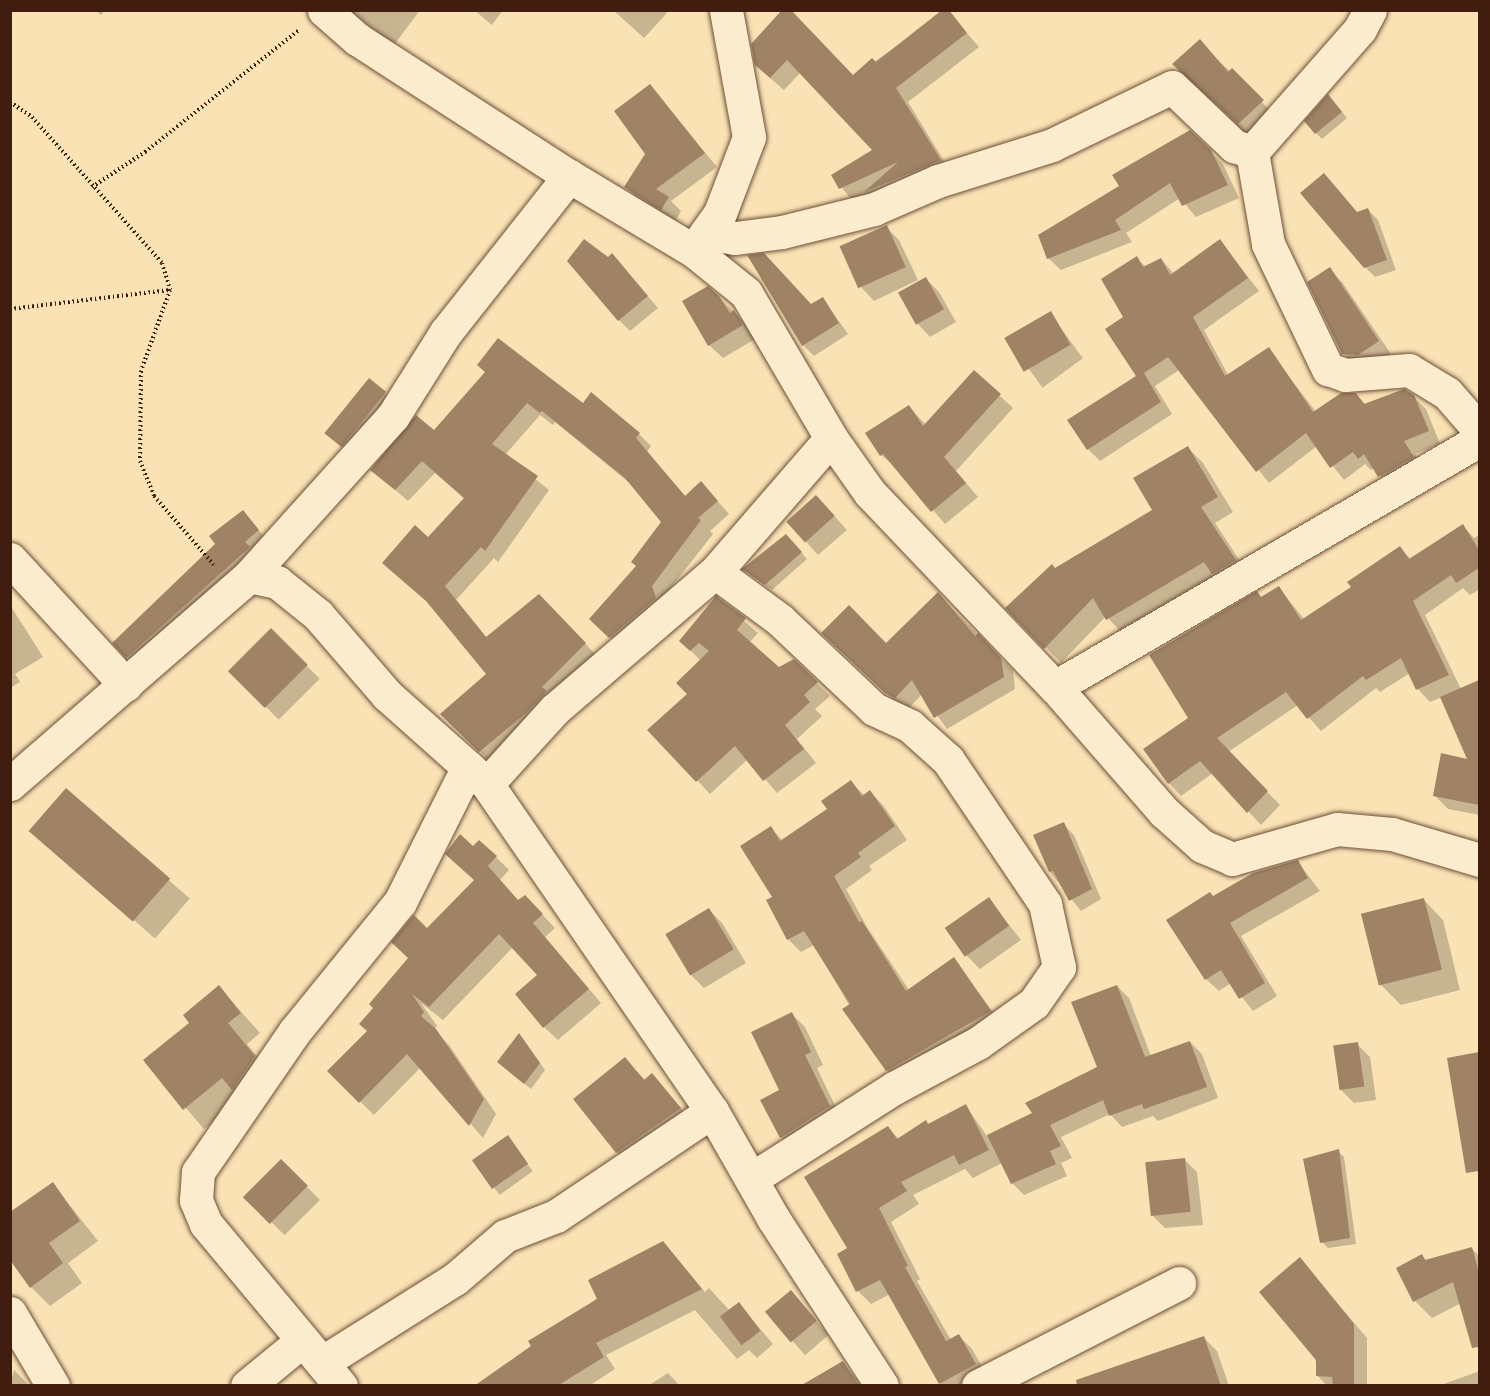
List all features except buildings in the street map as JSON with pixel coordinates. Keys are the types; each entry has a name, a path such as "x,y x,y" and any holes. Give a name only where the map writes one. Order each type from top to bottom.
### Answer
{"street":[{"path":"324,10 357,39 569,176 700,242 746,293 831,438 870,493 1055,687 1164,812 1202,846 1232,859 1337,829 1392,834 1479,860"},
{"path":"700,242 720,213 749,137 726,10"},
{"path":"1252,152 1360,29 1370,10"},
{"path":"700,242 782,232 874,209 938,181 1052,145 1172,87 1234,146 1252,152"},
{"path":"1252,152 1268,244 1328,369 1345,375 1409,370 1447,393 1479,431"},
{"path":"10,784 242,582 393,416 446,332 569,176"},
{"path":"322,1362 206,1224 196,1200 198,1172 296,1031 400,902 477,775 715,572 831,438"},
{"path":"1055,687 1479,440"},
{"path":"10,559 126,685"},
{"path":"715,572 780,620 874,708 910,726 948,760 1045,904 1059,967 1034,1003 978,1043 894,1088 751,1179"},
{"path":"242,582 277,582 318,615 387,695 477,775 712,1111 751,1179 882,1386"},
{"path":"247,1386 322,1362 454,1279 506,1236 556,1216 712,1111"},
{"path":"978,1386 1179,1284"},
{"path":"10,1313 53,1386"}],"path":[{"path":"92,187 145,152 324,10"},
{"path":"10,102 32,117 162,263 170,290 141,371 140,461 154,496 242,582"},
{"path":"10,309 170,290"}]}
